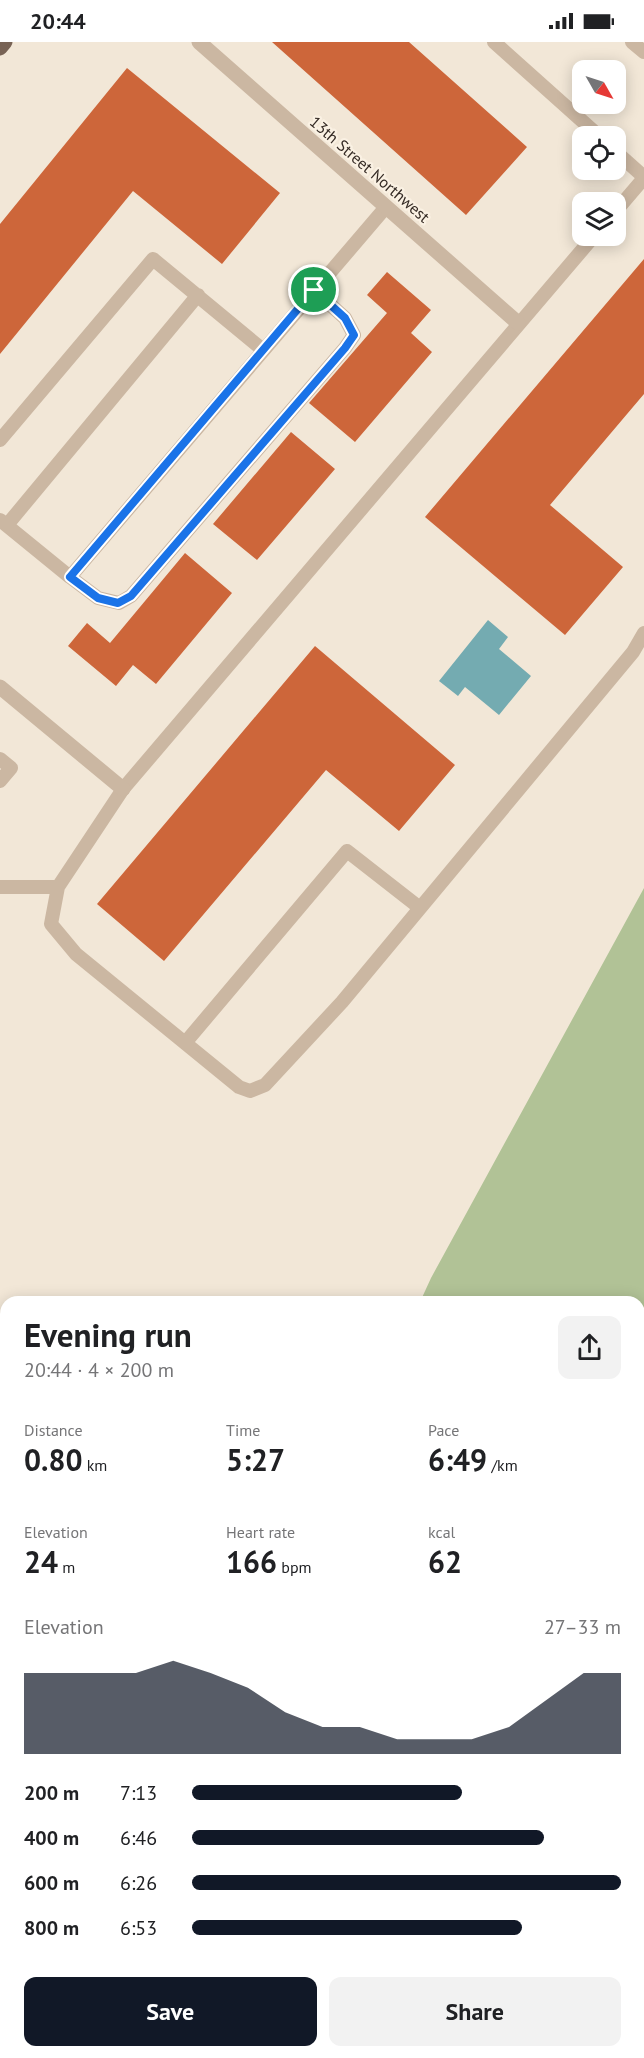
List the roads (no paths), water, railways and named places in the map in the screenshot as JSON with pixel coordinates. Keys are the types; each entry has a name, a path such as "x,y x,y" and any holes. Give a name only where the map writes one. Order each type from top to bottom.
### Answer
{"main road":[{"path":"0,48 5,42"}],"street":[{"name":"13th Street Northwest","path":"199,42 518,323"},
{"path":"0,687 123,789"}],"lane":[{"path":"494,42 588,126"},
{"path":"632,42 644,52"},
{"path":"626,161 644,178 626,199"},
{"path":"70,577 386,207"},
{"path":"585,246 123,789 58,887 51,924 76,954 238,1087 250,1091 265,1085 342,1002 633,652 644,633"},
{"path":"0,440 153,259 263,350"},
{"path":"198,296 4,523 98,598 118,603 131,596 345,348 354,335 345,318 314,290"},
{"path":"0,759 11,768 0,781"},
{"path":"185,1043 347,851 420,908"},
{"path":"0,887 58,887"}],"water":[{"path":"488,620 508,637 499,649 531,676 499,715 465,687 458,696 439,681"}]}
